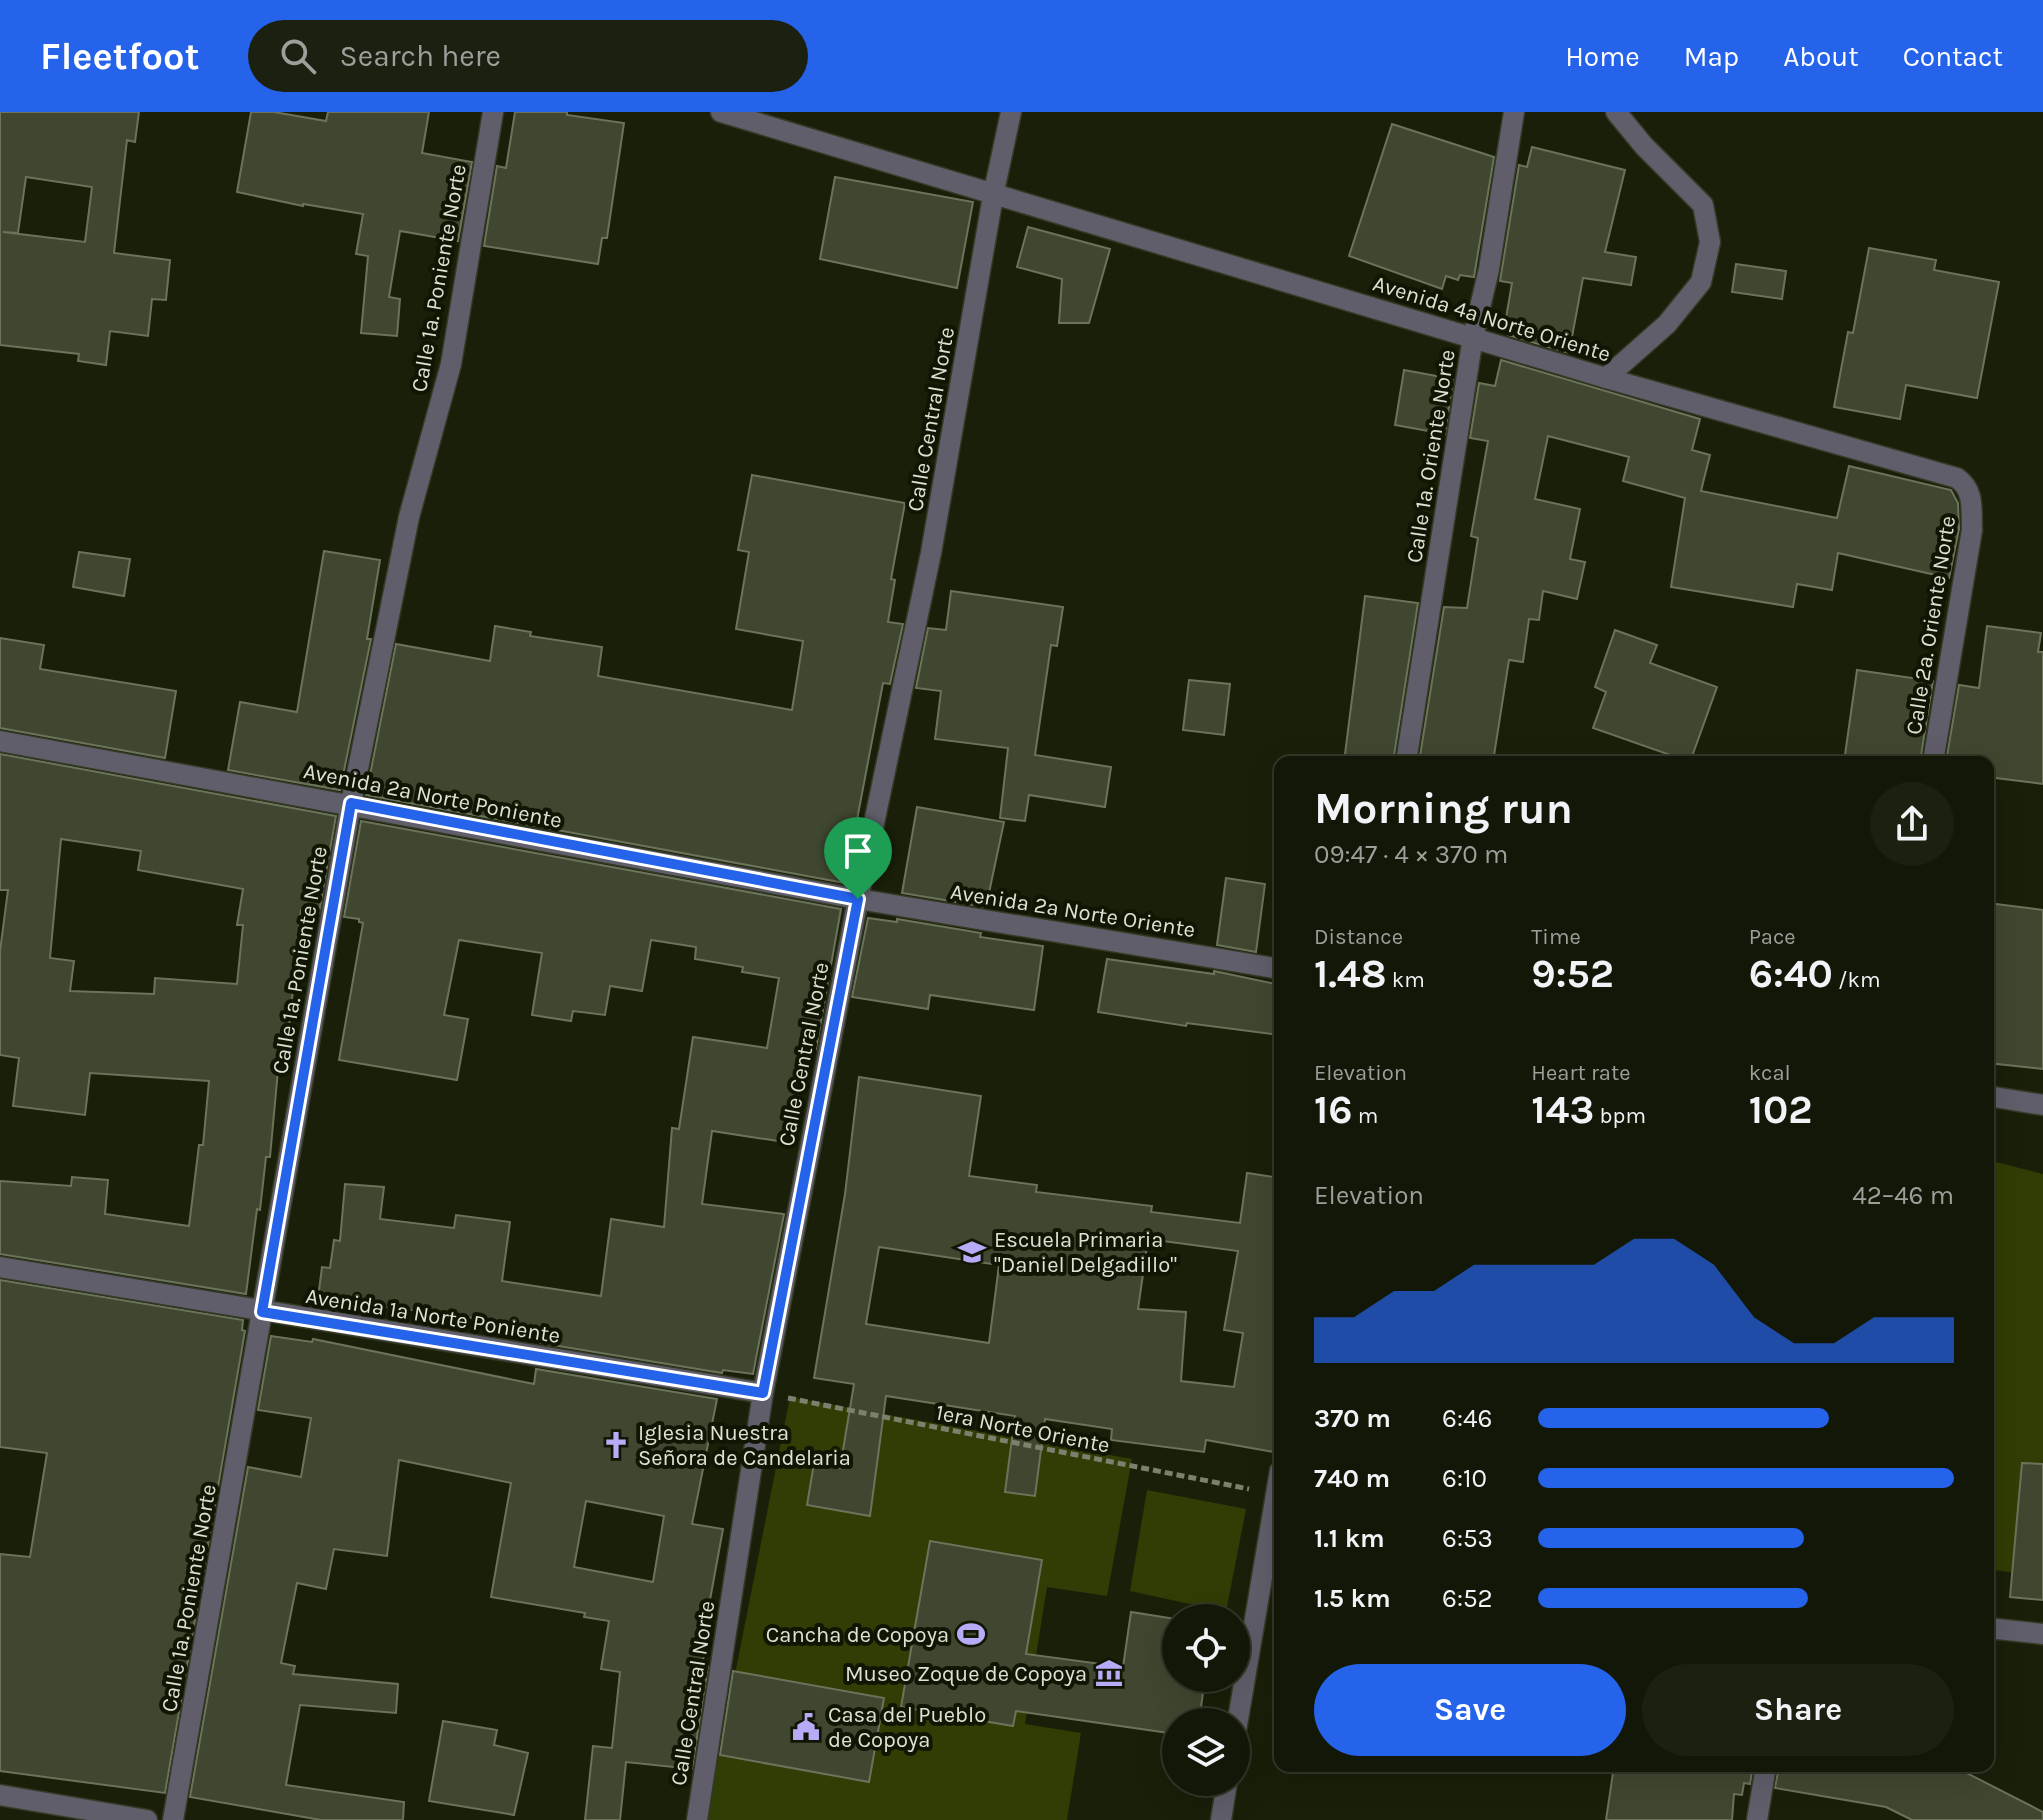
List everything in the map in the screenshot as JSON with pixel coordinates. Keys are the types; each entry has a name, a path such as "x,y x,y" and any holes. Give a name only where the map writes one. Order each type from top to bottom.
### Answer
{"street":[{"name":"Calle 1a. Poniente Norte","path":"173,1820 351,803 409,517 451,364 493,112"},
{"name":"Avenida 4a Norte Oriente","path":"721,112 1606,378 1957,478 1967,485 1971,494"},
{"name":"Calle Central Norte","path":"697,1820 763,1393 858,899 931,553 993,196 1011,112"},
{"name":"Calle 1a. Oriente Norte","path":"1407,756 1473,337 1489,269 1514,112"},
{"path":"1606,378 1667,324 1701,282 1710,242 1703,205 1644,146 1616,112"},
{"name":"Calle 2a. Oriente Norte","path":"1934,756 1972,530 1971,494"},
{"name":"Avenida 2a Norte Poniente","path":"0,741 351,803 858,899"},
{"name":"Avenida 2a Norte Oriente","path":"858,899 1274,968"},
{"path":"1994,1097 2043,1105"},
{"name":"Avenida 1a Norte Poniente","path":"0,1267 763,1393"},
{"path":"1240,1708 1274,1517"},
{"path":"1994,1629 2043,1634"},
{"path":"1757,1820 1765,1772"},
{"path":"0,1795 147,1820"},
{"path":"1221,1820 1225,1796"}],"path":[{"name":"1era Norte Oriente","path":"763,1393 1274,1493"}],"green space":[{"path":"1994,1162 2043,1174 2043,1577 1994,1570"},
{"path":"790,1397 1132,1459 1107,1596 1047,1587 1025,1724 1081,1733 1067,1820 706,1820"},
{"path":"1147,1490 1246,1509 1228,1604 1189,1604 1130,1591"}],"building":[{"path":"0,112 139,112 135,142 127,140 114,253 170,260 166,300 152,299 148,336 110,331 106,365 78,361 79,354 0,345","holes":["26,177 92,187 85,242 3,232 18,233"]},
{"path":"251,112 274,112 326,121 328,112 429,112 422,153 472,162 458,241 400,231 389,297 400,299 397,336 361,333 368,256 356,254 363,214 303,206 237,192"},
{"path":"515,112 567,112 567,115 624,123 607,238 602,238 598,264 484,246 497,166 506,168"},
{"path":"1392,124 1494,157 1474,277 1460,275 1458,280 1446,276 1442,289 1349,256"},
{"path":"1532,147 1625,170 1605,252 1636,257 1631,285 1583,278 1569,353 1508,335 1512,320 1506,318 1512,283 1500,281 1519,165 1527,167"},
{"path":"835,177 973,202 957,288 820,259"},
{"path":"1028,227 1110,249 1089,323 1059,323 1062,279 1017,267"},
{"path":"1869,248 1936,260 1934,270 1999,282 1977,398 1906,385 1900,419 1834,407 1848,332 1853,333"},
{"path":"1736,264 1786,271 1782,299 1732,292"},
{"path":"1501,360 1700,419 1692,450 1710,455 1701,491 1837,518 1849,466 1951,490 1958,503 1959,529 1949,578 1838,553 1832,590 1797,584 1793,607 1671,587 1685,498 1623,481 1629,457 1548,436 1535,499 1580,509 1570,559 1585,562 1577,599 1543,591 1539,620 1529,619 1523,662 1509,660 1494,756 1420,756 1444,607 1467,608 1478,538 1471,536 1488,441 1470,438 1479,383 1495,386"},
{"path":"1404,370 1453,379 1445,434 1395,425"},
{"path":"752,475 905,503 891,579 895,580 888,622 903,624 890,684 883,683 845,883 366,795 396,644 490,661 495,626 531,632 530,636 602,647 598,676 792,710 803,641 736,629 749,552 738,550"},
{"path":"324,551 380,560 367,639 371,639 340,790 228,770 240,702 297,712"},
{"path":"79,552 130,559 124,596 73,587"},
{"path":"951,591 1063,607 1057,646 1051,645 1035,755 1111,767 1105,807 1029,795 1025,821 1000,818 1008,748 935,739 941,691 916,688 928,628 946,630"},
{"path":"1365,596 1418,603 1394,756 1345,756"},
{"path":"1987,626 2041,633 2038,652 2043,652 2043,784 1994,778 1994,756 1947,756 1959,685 1979,688"},
{"path":"1615,630 1657,645 1650,663 1717,687 1692,756 1673,756 1593,728 1606,692 1595,687"},
{"path":"0,638 44,645 40,669 176,691 165,758 0,728"},
{"path":"1857,670 1933,681 1921,756 1845,756"},
{"path":"1189,680 1230,684 1224,735 1183,730"},
{"path":"0,754 336,816 319,913 301,910 289,1028 282,1027 270,1157 266,1157 246,1294 0,1254 0,1181 71,1186 72,1177 108,1180 105,1214 189,1226 199,1145 203,1145 209,1081 90,1073 85,1115 13,1106 19,1058 0,1055 0,951 8,890 0,890","holes":["61,839 141,851 138,870 243,889 237,925 243,925 237,984 155,978 154,994 70,991 74,961 50,958"]},
{"path":"917,807 1004,822 986,907 902,893"},
{"path":"361,821 841,909 816,1049 806,1047 791,1143 712,1131 702,1204 784,1214 753,1374 723,1370 722,1373 540,1343 543,1327 318,1298 322,1267 330,1268 334,1240 340,1241 345,1184 384,1187 380,1219 454,1228 456,1215 510,1222 502,1281 601,1296 611,1219 664,1227 672,1128 679,1129 693,1037 767,1048 779,978 742,972 743,967 695,959 696,947 651,940 642,991 610,986 605,1015 573,1011 571,1021 532,1015 542,953 459,940 444,1015 468,1019 457,1080 339,1060 363,923 359,919 344,917"},
{"path":"1226,878 1265,884 1256,952 1217,945"},
{"path":"1994,904 2043,910 2043,1069 1994,1064"},
{"path":"868,918 897,922 897,919 981,933 980,937 1043,946 1034,1010 930,995 928,1009 852,997"},
{"path":"1107,959 1214,974 1214,971 1274,984 1274,1034 1187,1023 1186,1026 1098,1012"},
{"name":"Escuela Primaria \"Daniel Delgadillo\"","path":"859,1077 981,1096 969,1176 1037,1185 1036,1192 1152,1206 1151,1212 1240,1223 1247,1173 1274,1177 1274,1452 1206,1440 1204,1452 1111,1440 1112,1429 1045,1419 1035,1496 1005,1492 1015,1416 886,1396 870,1516 807,1505 814,1463 840,1468 854,1384 814,1378 845,1194","holes":["1148,1239 1238,1251 1224,1330 1243,1333 1234,1387 1181,1381 1186,1312 1138,1309","879,1247 999,1265 989,1343 866,1324"]},
{"path":"0,1280 243,1320 242,1330 245,1331 165,1793 0,1771 0,1554 30,1557 47,1453 0,1447"},
{"path":"271,1336 312,1342 313,1339 534,1384 536,1369 717,1399 692,1524 723,1529 703,1638 707,1639 702,1665 708,1666 692,1769 626,1762 620,1820 585,1820 593,1746 612,1748 620,1672 601,1669 609,1621 584,1617 585,1613 491,1597 511,1483 399,1460 387,1556 334,1549 326,1589 297,1583 281,1663 295,1666 293,1674 398,1684 396,1713 300,1705 286,1785 404,1802 403,1820 321,1820 190,1797 248,1467 301,1477 311,1418 258,1410","holes":["586,1501 664,1516 653,1582 574,1567"]},
{"path":"2022,1463 2043,1464 2043,1600 2010,1597"},
{"name":"Cancha de Copoya","path":"930,1541 1042,1560 1026,1654 1123,1667 1131,1612 1162,1617 1162,1692 1203,1692 1201,1708 1162,1708 1162,1732 1016,1711 1013,1726 901,1707"},
{"name":"Casa del Pueblo de Copoya","path":"733,1671 884,1698 869,1782 720,1755"},
{"path":"443,1721 497,1730 494,1745 528,1753 514,1815 429,1801"},
{"path":"1613,1772 1752,1772 1750,1784 1744,1783 1742,1795 1734,1794 1732,1820 1606,1820"},
{"path":"1778,1772 1965,1772 2043,1812 2043,1820 1912,1820 1886,1807 1775,1788"}],"place":[{"name":"Escuela Primaria \"Daniel Delgadillo\"","path":"972,1252"},
{"name":"Iglesia Nuestra Señora de Candelaria","path":"616,1445"},
{"name":"Cancha de Copoya","path":"971,1634"},
{"name":"Museo Zoque de Copoya","path":"1109,1673"},
{"name":"Casa del Pueblo de Copoya","path":"806,1727"}],"route":[{"path":"351,803 858,899 763,1393 262,1312 351,803"}]}
